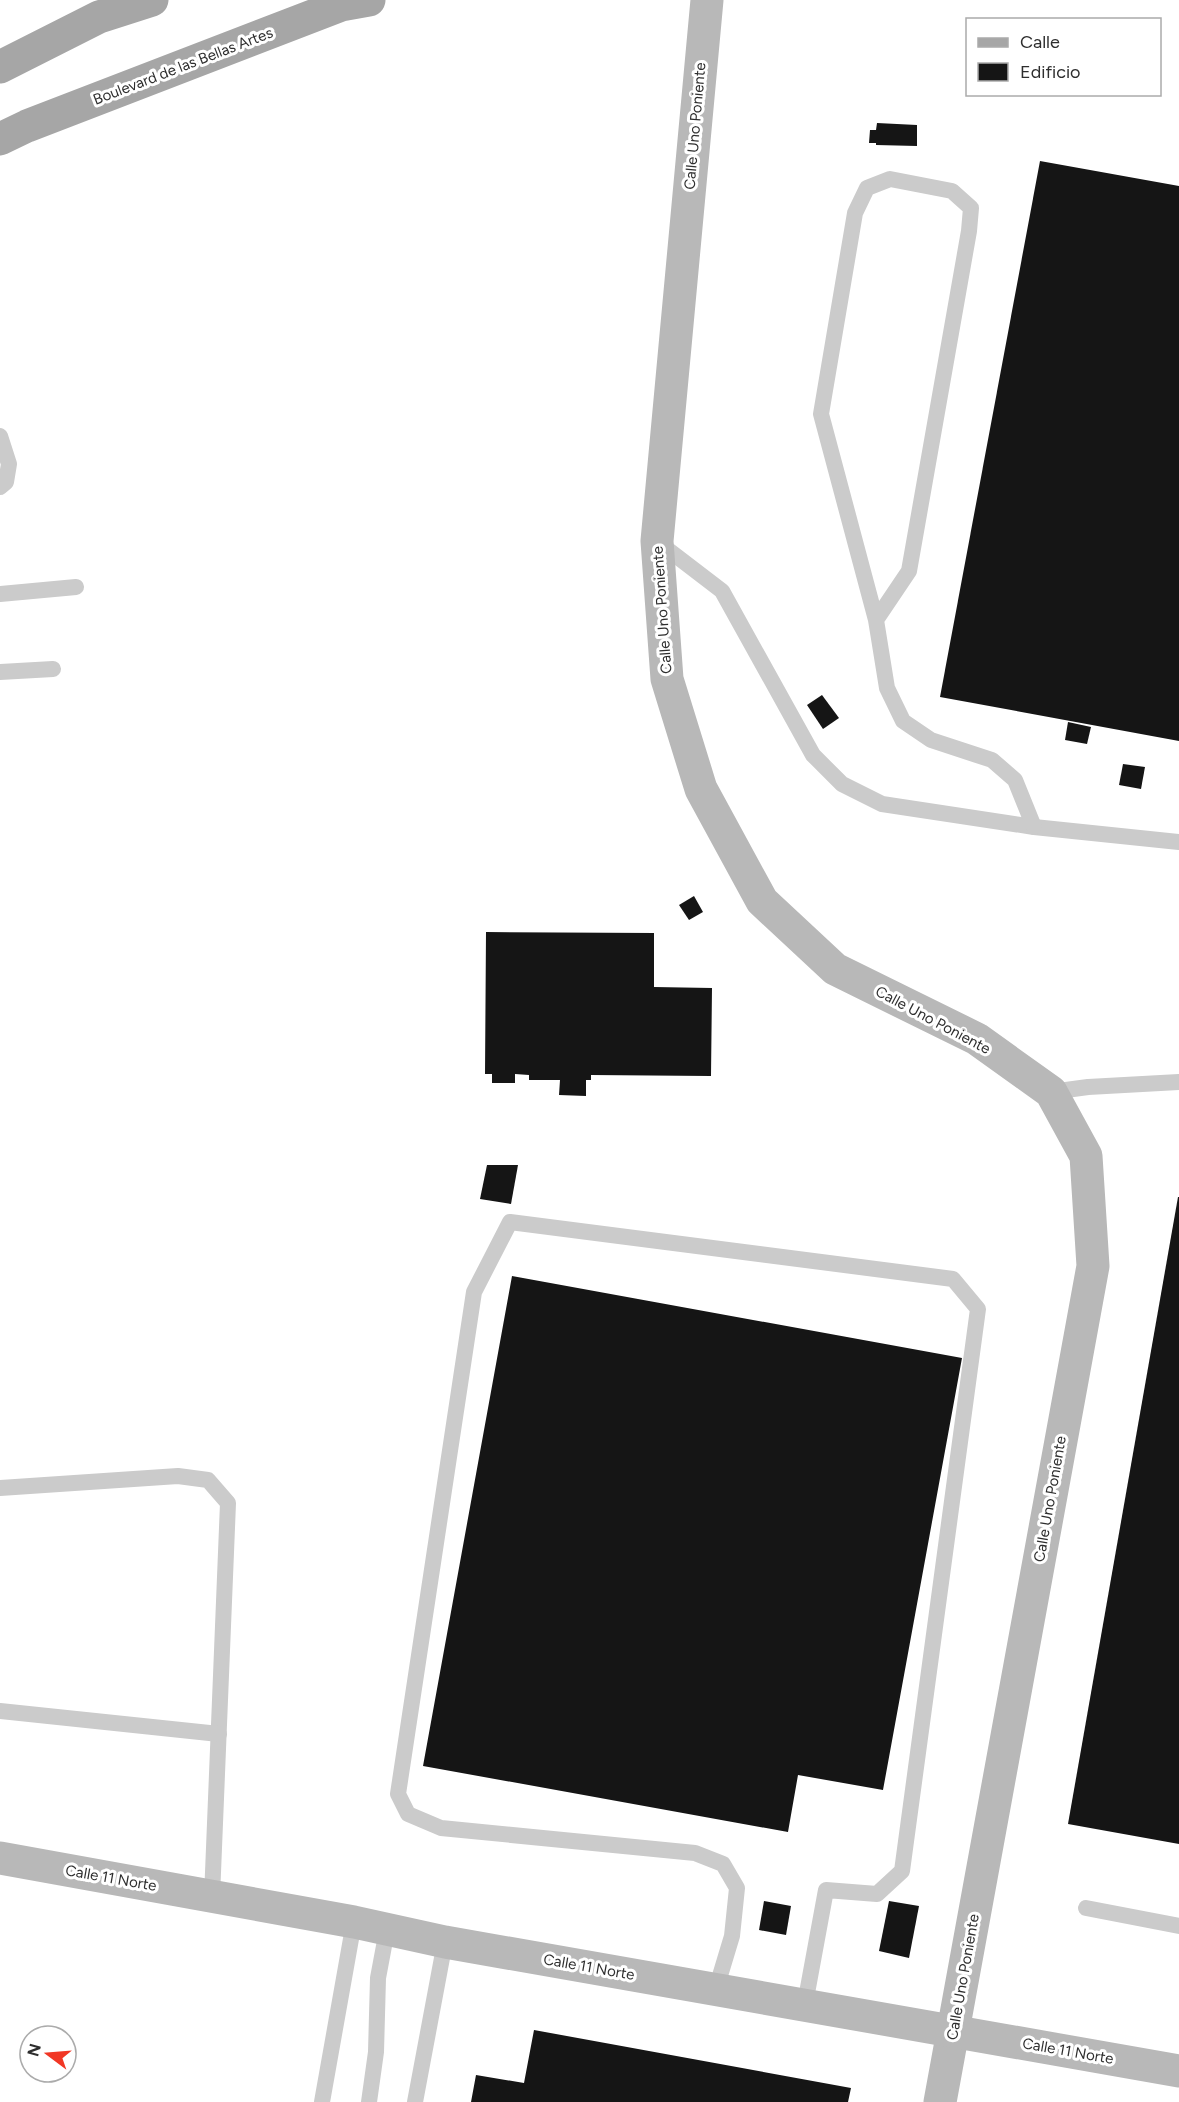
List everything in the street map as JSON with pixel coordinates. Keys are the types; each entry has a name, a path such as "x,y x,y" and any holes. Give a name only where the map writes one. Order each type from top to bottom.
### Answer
{"main road":[{"path":"0,67 100,9 152,0"},
{"name":"Boulevard de las Bellas Artes","path":"0,139 27,126 341,5 369,0"},
{"name":"Calle Uno Poniente","path":"707,0 657,541 667,679 701,789 762,901 835,969 977,1040 1051,1092 1086,1156 1093,1266 940,2102"},
{"name":"Calle 11 Norte","path":"0,1858 354,1922 445,1942 1179,2072"}],"lane":[{"path":"876,620 909,571 969,231 970,208 952,192 890,179 867,188 855,213 821,414 876,620 887,688 903,721 931,740 992,760 1015,780 1034,827"},
{"path":"0,436 9,464 6,482 0,487"},
{"path":"657,541 722,591 813,755 842,784 882,804 1034,827 1179,842"},
{"path":"0,594 76,587"},
{"path":"0,672 53,669"},
{"path":"1051,1092 1088,1087 1179,1082"},
{"path":"716,1989 732,1936 737,1888 723,1864 695,1853 441,1828 408,1814 398,1794 474,1292 510,1222 953,1279 978,1309 902,1871 877,1894 826,1890 805,2004"},
{"path":"0,1488 178,1476 208,1480 228,1503 212,1897"},
{"path":"0,1711 219,1734"},
{"path":"1086,1908 1179,1926"},
{"path":"322,2102 354,1922"},
{"path":"369,2102 376,2052 378,1978 387,1930"},
{"path":"415,2102 445,1942"}],"building":[{"path":"877,123 917,125 917,146 869,143 870,130 876,130"},
{"path":"1040,161 1179,186 1179,741 940,697"},
{"path":"822,695 839,718 823,729 807,705"},
{"path":"1068,722 1091,727 1087,744 1065,740"},
{"path":"1123,764 1145,767 1141,789 1119,785"},
{"path":"694,896 703,912 689,920 679,905"},
{"path":"486,932 654,933 654,987 712,988 711,1076 591,1075 591,1080 586,1080 586,1096 559,1095 560,1080 529,1080 529,1075 515,1074 515,1083 492,1083 492,1074 485,1074"},
{"path":"487,1165 518,1165 511,1204 480,1199"},
{"path":"1179,1197 1179,1844 1068,1824"},
{"path":"512,1276 962,1358 883,1790 798,1775 788,1832 423,1766"},
{"path":"764,1901 791,1906 786,1935 759,1930"},
{"path":"889,1901 919,1906 909,1958 879,1951"},
{"path":"534,2030 851,2088 848,2102 471,2102 476,2075 524,2083"}]}
